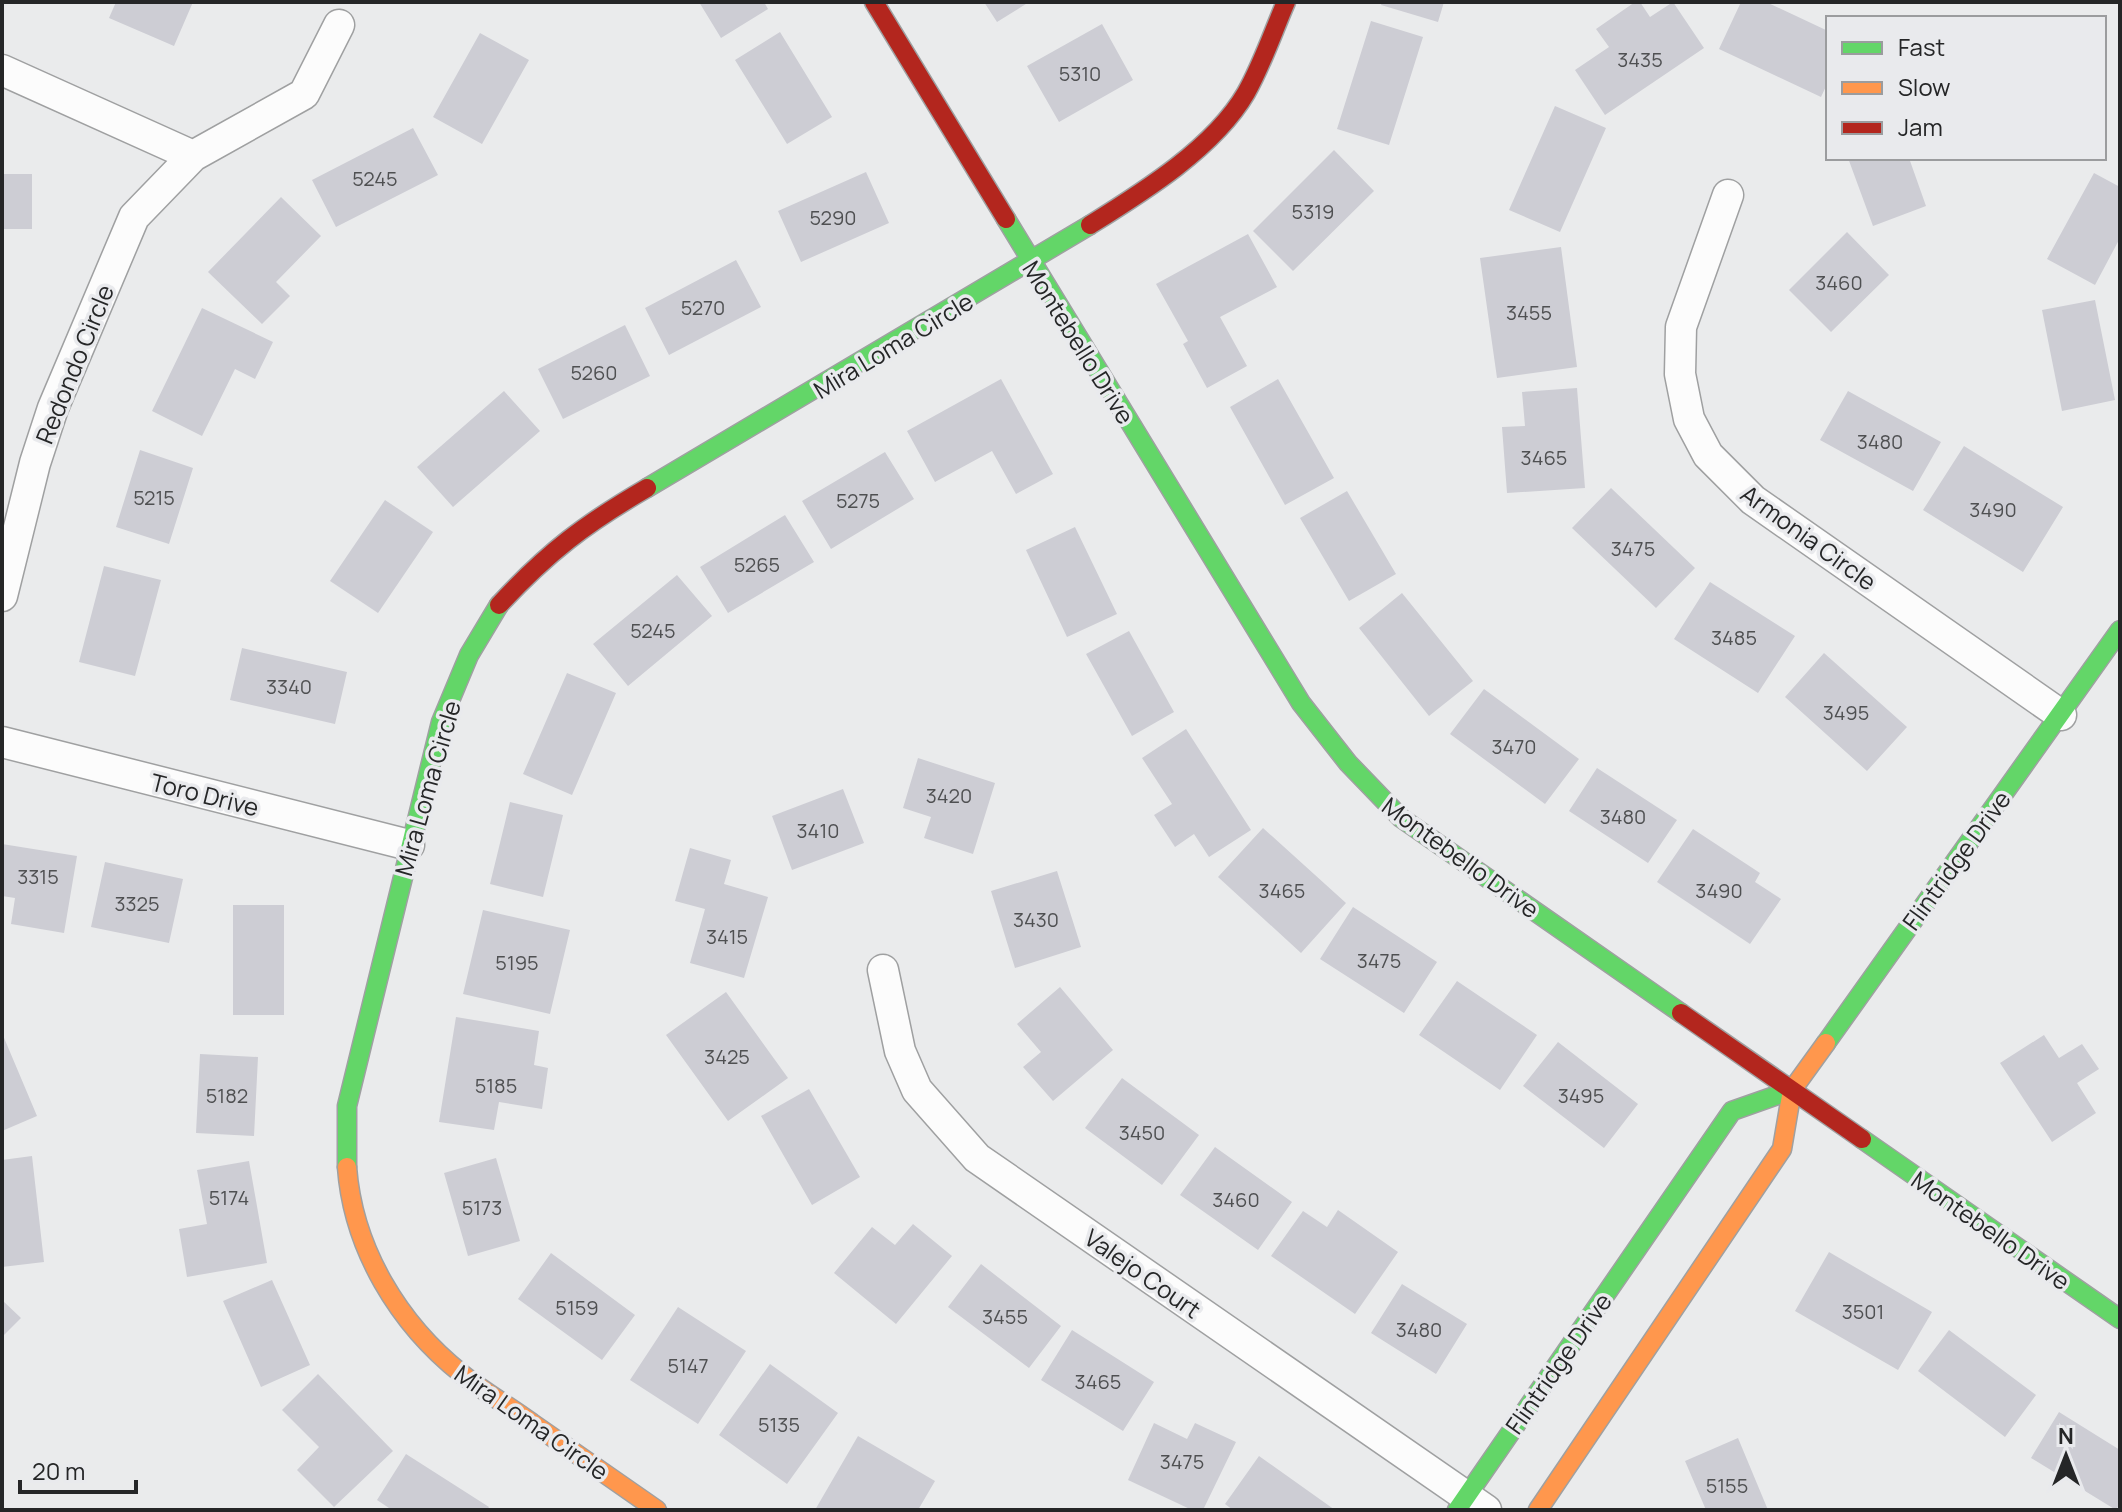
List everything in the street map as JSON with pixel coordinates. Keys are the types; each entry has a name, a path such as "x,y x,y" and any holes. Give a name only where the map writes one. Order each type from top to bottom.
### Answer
{"street":[{"name":"Montebello Drive","path":"874,2 1301,703 1361,781 1401,818 2120,1319"},
{"name":"Mira Loma Circle","path":"657,1510 454,1368 408,1323 381,1284 349,1202 343,1152 347,1106 441,722 469,655 498,606 541,559 595,518 666,480 1031,263 1142,193 1221,127 1246,93 1286,2"},
{"name":"Redondo Circle","path":"2,596 35,463 53,408 134,217 193,156 304,94 339,25"},
{"path":"2,70 193,156"},
{"name":"Armonia Circle","path":"1728,195 1681,327 1680,374 1689,419 1708,455 1753,500 2061,715"},
{"name":"Flintridge Drive","path":"1538,1510 1782,1149 1792,1090 2120,630"},
{"name":"Toro Drive","path":"2,742 409,845"},
{"name":"Valejo Court","path":"883,970 900,1051 917,1090 977,1158 1470,1506"},
{"name":"Flintridge Drive","path":"1470,1506 1732,1111 1792,1090"}],"building":[{"path":"116,2 193,2 174,46 109,18"},
{"path":"699,2 764,2 768,9 721,38"},
{"path":"984,2 1029,2 997,22"},
{"path":"1382,2 1444,2 1438,22 1381,5"},
{"path":"1635,2 1640,2 1650,17 1673,2 1704,48 1605,115 1575,70 1609,47 1596,29"},
{"path":"1741,2 1766,2 1826,30 1826,86 1821,97 1719,49"},
{"path":"1371,21 1423,37 1389,145 1337,129"},
{"path":"1102,24 1133,80 1059,122 1027,66"},
{"path":"780,32 832,117 787,144 735,60"},
{"path":"480,33 529,60 482,144 433,117"},
{"path":"1555,106 1606,128 1560,232 1509,210"},
{"path":"413,128 438,175 336,227 312,180"},
{"path":"1334,150 1374,191 1293,271 1253,231"},
{"path":"1849,160 1910,160 1926,206 1873,226"},
{"path":"866,172 889,223 801,262 778,211"},
{"path":"2094,173 2120,187 2120,238 2095,285 2047,259"},
{"path":"2,174 32,174 32,229 2,229"},
{"path":"281,197 321,236 276,282 290,296 262,324 208,272"},
{"path":"1847,232 1889,275 1831,332 1789,290"},
{"path":"1248,234 1277,287 1220,317 1247,366 1207,388 1183,344 1188,341 1156,284"},
{"path":"1561,247 1577,367 1497,378 1480,258"},
{"path":"736,260 761,307 669,355 645,308"},
{"path":"2095,300 2115,400 2062,411 2042,310"},
{"path":"202,308 273,342 255,379 235,369 202,436 152,411"},
{"path":"625,325 650,376 563,419 538,369"},
{"path":"1001,379 1053,474 1016,494 992,451 935,482 907,431"},
{"path":"1278,379 1334,478 1285,505 1230,407"},
{"path":"1577,388 1585,488 1507,493 1502,427 1525,426 1522,392"},
{"path":"504,391 540,431 453,507 417,467"},
{"path":"1848,391 1941,442 1913,491 1820,440"},
{"path":"1964,446 2063,507 2023,572 1923,510"},
{"path":"140,450 193,468 169,544 116,527"},
{"path":"885,452 914,499 831,549 802,501"},
{"path":"1611,488 1695,568 1656,608 1572,528"},
{"path":"1347,491 1396,574 1349,601 1300,518"},
{"path":"385,500 433,532 378,613 330,581"},
{"path":"785,515 814,562 728,613 700,567"},
{"path":"1075,527 1117,614 1067,637 1026,550"},
{"path":"104,566 161,580 135,676 79,662"},
{"path":"677,575 712,616 628,686 593,644"},
{"path":"1710,582 1795,636 1758,693 1674,639"},
{"path":"1402,593 1473,681 1429,716 1359,628"},
{"path":"1129,631 1174,712 1132,736 1086,654"},
{"path":"242,648 347,672 335,724 230,700"},
{"path":"1824,653 1907,727 1867,771 1785,697"},
{"path":"567,673 616,693 572,795 523,774"},
{"path":"1484,689 1579,759 1545,804 1450,734"},
{"path":"1186,729 1251,830 1209,857 1194,834 1175,847 1154,815 1172,804 1142,758"},
{"path":"918,758 995,783 973,854 924,838 931,817 903,808"},
{"path":"1597,768 1677,820 1648,863 1569,811"},
{"path":"843,789 864,843 792,870 772,816"},
{"path":"510,802 563,815 543,897 490,884"},
{"path":"1263,828 1346,903 1301,953 1218,877"},
{"path":"1693,829 1760,873 1755,882 1781,899 1750,944 1657,882"},
{"path":"2,844 77,856 64,933 11,924 15,898 2,896"},
{"path":"690,848 731,860 724,884 768,897 744,978 690,963 705,909 675,901"},
{"path":"105,862 183,879 169,943 91,927"},
{"path":"1057,871 1081,947 1015,968 991,891"},
{"path":"233,905 284,905 284,1015 233,1015"},
{"path":"1353,907 1437,962 1404,1013 1320,959"},
{"path":"483,910 570,930 550,1014 463,994"},
{"path":"1457,981 1537,1035 1500,1090 1419,1035"},
{"path":"1060,987 1113,1050 1053,1101 1023,1067 1041,1052 1017,1024"},
{"path":"726,992 788,1078 728,1121 666,1035"},
{"path":"456,1017 539,1031 534,1065 548,1068 542,1109 499,1102 494,1130 439,1122"},
{"path":"2,1033 37,1116 2,1131"},
{"path":"2044,1035 2059,1058 2082,1044 2099,1069 2077,1083 2096,1113 2052,1142 2000,1063"},
{"path":"1558,1042 1638,1104 1604,1148 1523,1086"},
{"path":"200,1054 258,1057 254,1136 196,1133"},
{"path":"1122,1078 1199,1135 1162,1185 1085,1128"},
{"path":"809,1089 860,1177 812,1205 761,1116"},
{"path":"1215,1147 1292,1202 1258,1250 1180,1195"},
{"path":"32,1156 44,1262 2,1267 2,1160"},
{"path":"496,1158 520,1241 468,1256 444,1173"},
{"path":"249,1161 267,1263 187,1277 179,1229 207,1224 197,1170"},
{"path":"1338,1210 1398,1252 1355,1314 1271,1256 1303,1211 1327,1227"},
{"path":"913,1224 952,1256 896,1324 834,1273 872,1227 895,1245"},
{"path":"1829,1252 1932,1312 1898,1370 1795,1311"},
{"path":"551,1253 635,1315 602,1360 518,1299"},
{"path":"981,1264 1061,1326 1029,1368 948,1307"},
{"path":"272,1280 310,1365 261,1387 223,1301"},
{"path":"1402,1284 1467,1324 1436,1374 1371,1333"},
{"path":"2,1300 21,1318 2,1337"},
{"path":"678,1307 746,1351 698,1424 630,1380"},
{"path":"1072,1330 1154,1382 1123,1431 1041,1380"},
{"path":"1949,1330 2036,1395 2005,1437 1918,1371"},
{"path":"770,1364 838,1413 787,1484 719,1435"},
{"path":"318,1374 393,1451 334,1507 297,1470 319,1447 282,1410"},
{"path":"2059,1412 2120,1450 2120,1503 2116,1510 2031,1458"},
{"path":"1154,1423 1187,1439 1195,1423 1236,1442 1203,1510 1192,1510 1128,1480"},
{"path":"858,1436 935,1481 918,1510 815,1510"},
{"path":"1738,1438 1768,1510 1706,1510 1685,1461"},
{"path":"406,1454 489,1507 487,1510 392,1510 377,1500"},
{"path":"1259,1456 1335,1510 1233,1510 1225,1504"}],"traffic: fast":[{"path":"1006,219 1301,703 1348,763 1401,818 1681,1013"},
{"path":"647,488 1090,225"},
{"path":"347,1167 347,1106 441,722 469,655 499,605"},
{"path":"1826,1043 2120,630"},
{"path":"1457,1510 1732,1111 1792,1090"},
{"path":"1862,1139 2120,1319"}],"traffic: slow":[{"path":"1538,1510 1782,1149 1792,1090 1826,1043"},
{"path":"347,1167 351,1197 369,1255 383,1282 418,1332 470,1381 657,1510"}],"traffic: jam":[{"path":"874,2 1006,219"},
{"path":"1090,225 1176,167 1216,132 1246,93 1286,2"},
{"path":"499,605 568,540 647,488"},
{"path":"1681,1013 1862,1139"}]}
